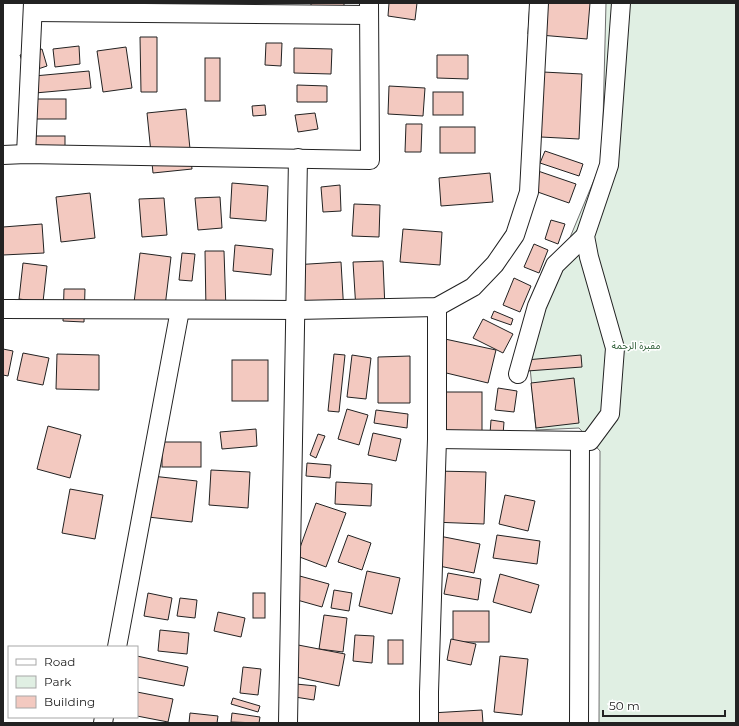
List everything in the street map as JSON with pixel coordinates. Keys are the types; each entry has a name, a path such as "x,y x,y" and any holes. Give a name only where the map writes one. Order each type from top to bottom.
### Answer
{"street":[{"path":"3,309 296,310 437,307 473,287 495,264 515,235 529,192 539,3"},
{"path":"518,374 537,306 555,265 585,236 609,165 621,3"},
{"path":"3,155 26,154 370,160 369,9 33,8 26,154"},
{"path":"288,723 298,158"},
{"path":"437,439 590,441 610,414 615,348 589,257 585,236"},
{"path":"430,723 437,439 437,307"},
{"path":"117,646 180,310"},
{"path":"579,723 580,441"}],"green space":[{"name":"مقبرة الرحمة","path":"606,3 736,3 736,723 599,723 600,451 579,428 536,430 528,346 561,259 602,161"}],"building":[{"path":"311,3 344,3 344,12 311,10"},
{"path":"389,3 417,3 415,20 388,16"},
{"path":"530,3 590,3 587,39 528,34"},
{"path":"140,37 157,37 157,92 141,92"},
{"path":"266,43 282,43 281,66 265,65"},
{"path":"79,46 80,64 55,67 53,49"},
{"path":"126,47 132,88 103,92 97,51"},
{"path":"294,48 332,49 331,74 294,73"},
{"path":"42,49 47,66 26,73 20,55"},
{"path":"437,55 468,55 468,79 437,78"},
{"path":"205,58 220,58 220,101 205,101"},
{"path":"89,71 91,88 35,93 34,76"},
{"path":"543,72 582,74 579,139 541,137"},
{"path":"297,85 327,86 327,102 297,102"},
{"path":"389,86 425,88 423,116 388,114"},
{"path":"433,92 463,92 463,115 433,115"},
{"path":"35,99 66,99 66,119 35,119"},
{"path":"265,105 266,115 253,116 252,106"},
{"path":"186,109 192,169 153,173 147,113"},
{"path":"315,113 318,129 298,132 295,115"},
{"path":"406,124 422,124 421,152 405,152"},
{"path":"440,127 475,127 475,153 440,153"},
{"path":"26,136 65,136 65,152 26,152"},
{"path":"545,151 583,164 579,176 540,163"},
{"path":"538,171 576,184 569,203 532,190"},
{"path":"490,173 493,202 441,206 439,178"},
{"path":"232,183 268,186 266,221 230,218"},
{"path":"340,185 341,211 323,212 321,187"},
{"path":"90,193 95,238 61,242 56,197"},
{"path":"220,197 222,228 198,230 195,198"},
{"path":"164,198 167,235 142,237 139,199"},
{"path":"354,204 380,205 379,237 352,236"},
{"path":"551,220 565,224 558,244 545,239"},
{"path":"42,224 44,253 3,255 3,227"},
{"path":"403,229 442,232 440,265 400,262"},
{"path":"534,244 548,250 539,273 524,267"},
{"path":"235,245 273,249 271,275 233,271"},
{"path":"205,251 224,251 226,310 206,311"},
{"path":"140,253 171,257 164,315 133,311"},
{"path":"182,253 195,254 192,281 179,280"},
{"path":"383,261 385,309 356,310 353,262"},
{"path":"341,262 344,314 296,317 293,265"},
{"path":"23,263 47,266 43,302 19,299"},
{"path":"514,278 531,286 520,312 503,305"},
{"path":"64,289 85,289 84,322 63,321"},
{"path":"494,311 513,319 511,325 491,318"},
{"path":"483,319 513,334 503,353 473,338"},
{"path":"445,339 496,350 488,383 438,371"},
{"path":"3,349 13,351 8,376 3,375"},
{"path":"23,353 49,358 43,385 17,380"},
{"path":"57,354 99,355 99,390 56,389"},
{"path":"334,354 345,355 339,412 328,411"},
{"path":"352,355 371,358 366,399 347,397"},
{"path":"581,355 582,367 527,371 526,360"},
{"path":"410,356 410,403 378,403 378,357"},
{"path":"232,360 268,360 268,401 232,401"},
{"path":"574,378 579,423 536,428 531,383"},
{"path":"498,388 517,391 514,412 495,410"},
{"path":"440,392 482,392 482,437 440,437"},
{"path":"347,409 368,415 359,445 338,439"},
{"path":"376,410 408,414 407,428 374,423"},
{"path":"491,420 504,422 503,435 490,434"},
{"path":"48,426 81,435 70,478 37,469"},
{"path":"256,429 257,446 222,449 220,432"},
{"path":"373,433 401,439 396,461 368,455"},
{"path":"318,434 325,436 316,458 310,455"},
{"path":"162,442 201,442 201,467 162,467"},
{"path":"307,463 331,465 330,478 306,476"},
{"path":"211,470 250,472 248,508 209,505"},
{"path":"434,471 486,472 484,524 432,522"},
{"path":"152,476 197,481 192,522 148,517"},
{"path":"336,482 372,484 371,506 335,504"},
{"path":"70,489 103,495 95,539 62,533"},
{"path":"505,495 535,501 528,531 499,524"},
{"path":"316,503 346,513 326,567 297,556"},
{"path":"429,534 480,544 474,573 424,563"},
{"path":"348,535 371,543 362,570 338,562"},
{"path":"497,535 540,541 537,564 493,558"},
{"path":"367,571 400,578 392,614 359,606"},
{"path":"448,573 481,579 478,600 444,594"},
{"path":"500,574 539,585 531,613 493,602"},
{"path":"296,575 329,584 322,607 290,598"},
{"path":"334,590 352,593 349,611 331,608"},
{"path":"148,593 172,598 168,620 144,616"},
{"path":"253,593 265,593 265,618 253,618"},
{"path":"180,598 197,600 195,618 177,616"},
{"path":"453,611 489,611 489,642 453,642"},
{"path":"218,612 245,618 241,637 214,631"},
{"path":"324,615 347,618 343,652 319,649"},
{"path":"160,630 189,633 187,654 158,651"},
{"path":"355,635 374,636 372,663 353,661"},
{"path":"451,639 476,644 471,665 447,660"},
{"path":"388,640 403,640 403,664 388,664"},
{"path":"293,644 345,654 339,686 287,675"},
{"path":"138,656 188,667 184,686 138,677"},
{"path":"500,656 528,659 522,715 494,712"},
{"path":"243,667 261,669 258,695 240,693"},
{"path":"296,684 316,686 314,700 295,697"},
{"path":"138,692 173,699 168,722 138,716"},
{"path":"233,698 260,706 258,712 231,704"},
{"path":"482,710 483,723 432,723 431,713"},
{"path":"190,713 218,716 217,723 189,723"},
{"path":"232,713 260,717 259,723 231,722"}]}
